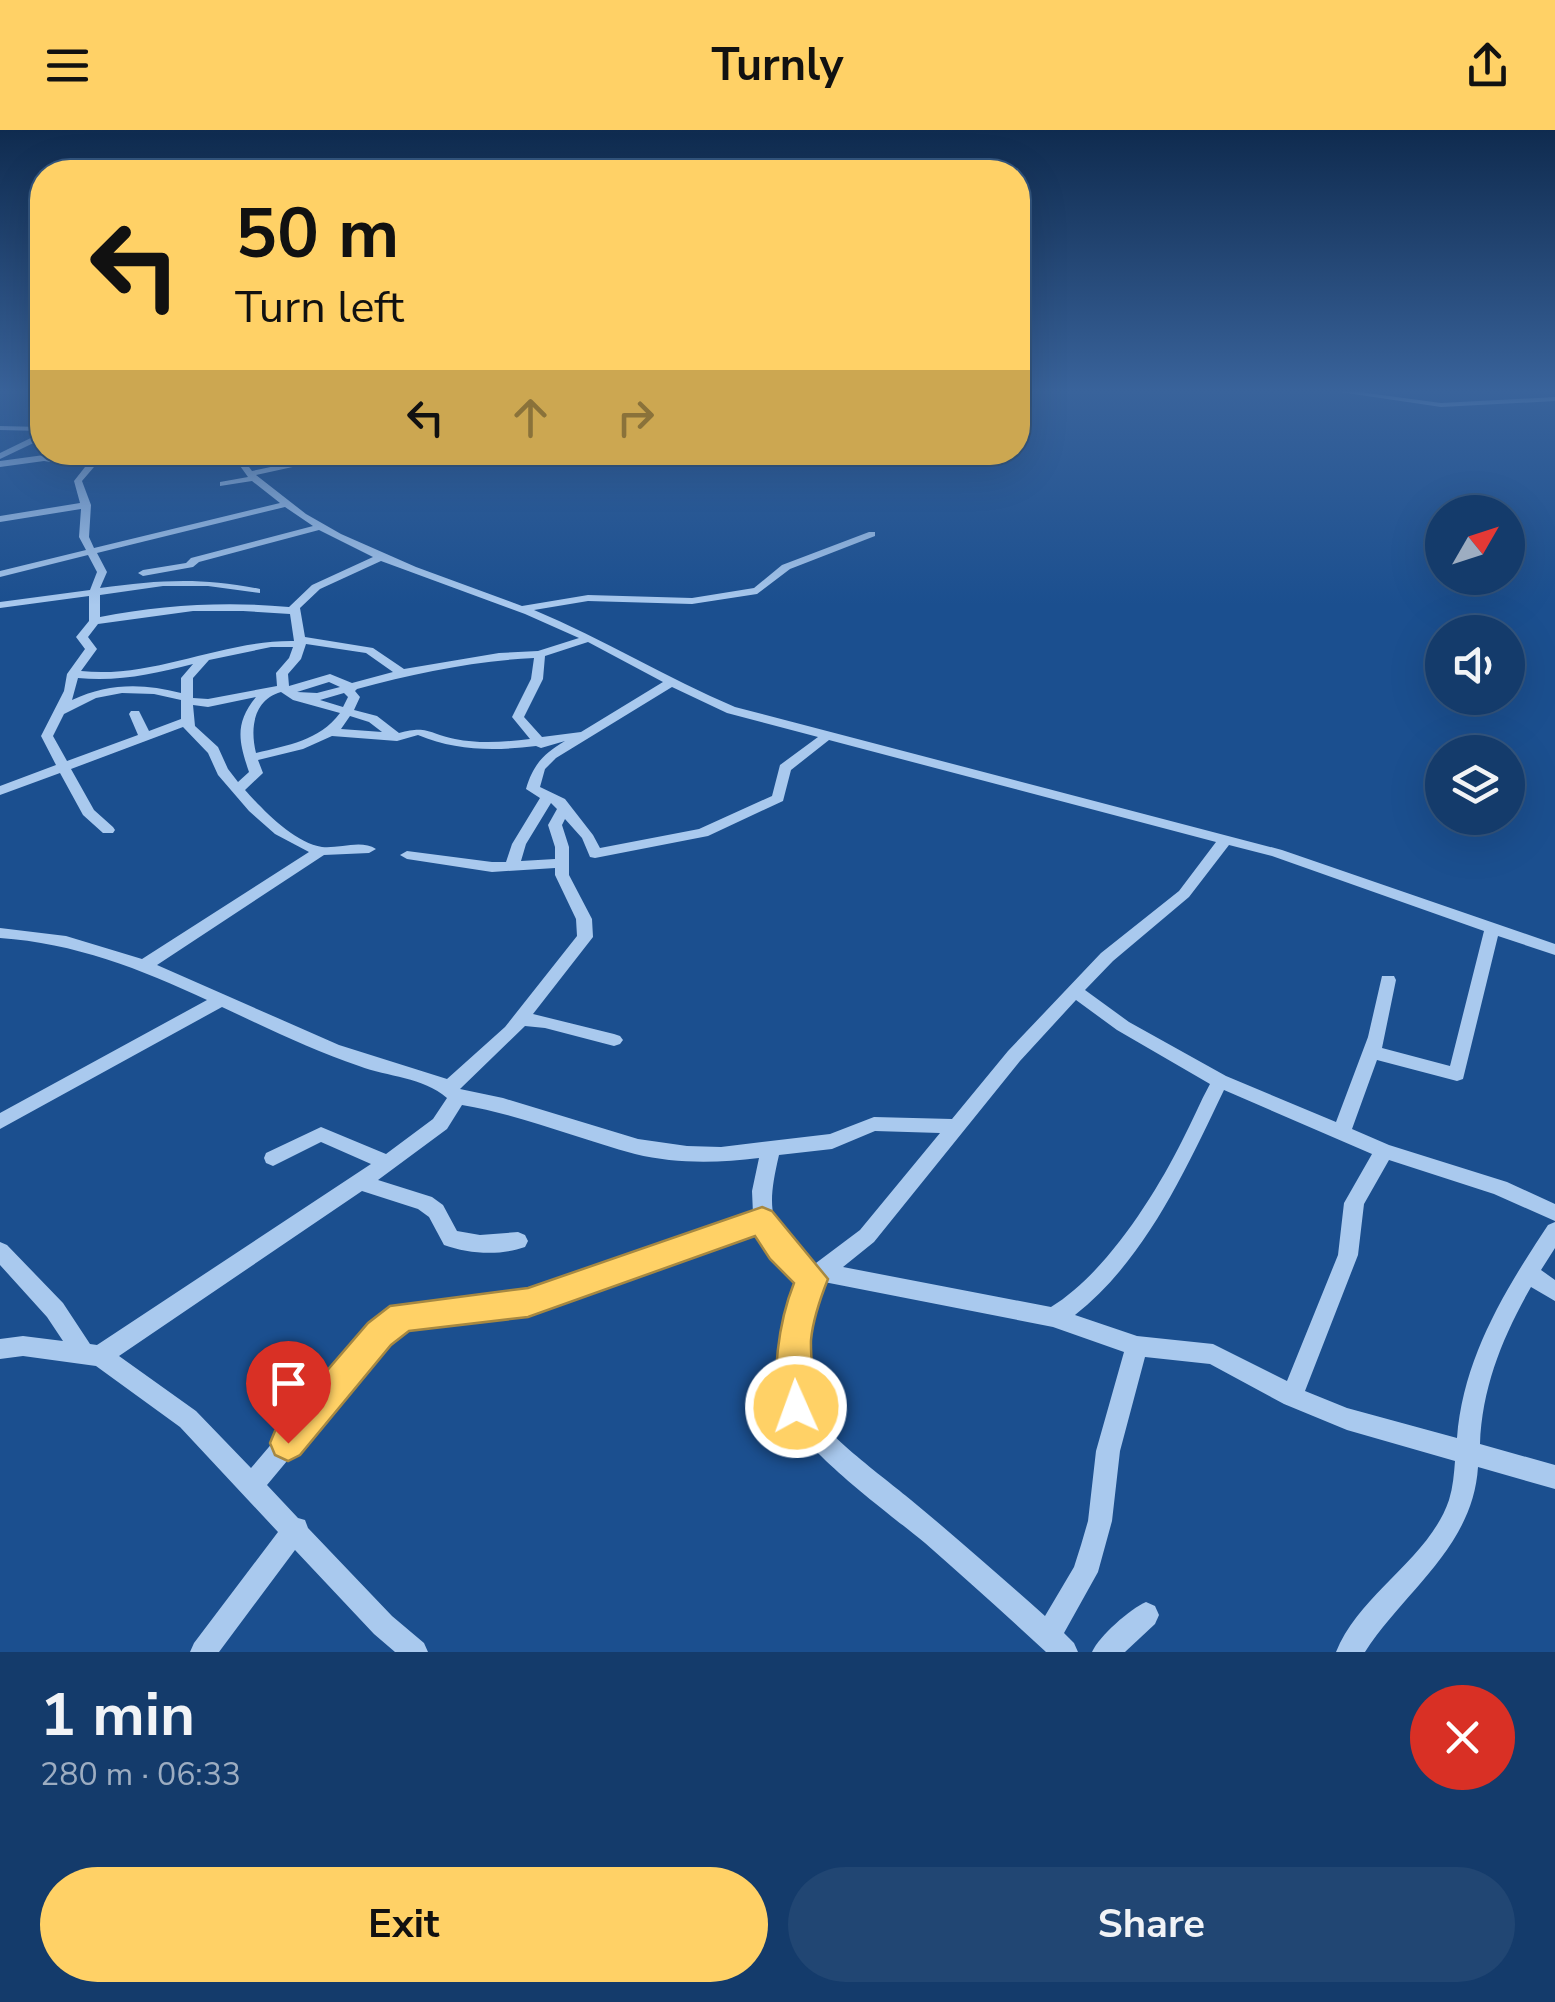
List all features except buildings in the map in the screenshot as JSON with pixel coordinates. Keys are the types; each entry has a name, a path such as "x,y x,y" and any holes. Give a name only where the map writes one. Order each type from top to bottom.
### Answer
{"street":[{"path":"90,465 78,481 86,505 84,537 102,572 95,591 94,621 82,637 90,651 72,674 70,692 47,736 88,812 108,830"},
{"path":"244,465 280,500 318,527 381,557 589,638 670,684 731,710 825,738 1006,780 1343,874 1555,950"},
{"path":"223,484 300,465"},
{"path":"231,506 280,500"},
{"path":"0,574 280,500"},
{"path":"0,519 86,505"},
{"path":"143,573 189,565 194,560 318,527"},
{"path":"522,609 601,597 692,601 749,592 762,589 786,567 872,534"},
{"path":"294,665 300,642 294,611 299,600 381,557"},
{"path":"184,617 214,578"},
{"path":"0,605 214,578 256,591"},
{"path":"94,621 194,607 294,611"},
{"path":"303,698 402,674 499,656 538,654 589,638"},
{"path":"72,674 110,678 258,646 300,642 372,652 402,674"},
{"path":"280,690 282,673 338,647"},
{"path":"538,654 541,660 536,684 518,717 551,756"},
{"path":"206,656 188,675 187,721 192,733 213,749 220,767 281,834 322,851 369,848"},
{"path":"57,714 80,699 115,688 203,704 234,692 280,690 330,678 350,689 354,697 348,714 332,732 318,741 250,758"},
{"path":"670,684 551,756 538,768 532,787 549,795 566,816 590,835 595,854 689,837 778,798 785,768 825,738"},
{"path":"239,788 256,773 245,726 255,704 280,690 373,719 398,737"},
{"path":"135,714 146,737"},
{"path":"0,792 187,721"},
{"path":"332,732 398,737 419,731 458,744 539,742 587,734"},
{"path":"512,865 549,795"},
{"path":"0,1348 23,1346 91,1355 360,1182 440,1124 454,1093 520,1019 585,936 584,919 564,881 561,863 556,824 564,809"},
{"path":"1137,1346 1108,1451 1100,1521 1057,1643 836,1454 796,1407 793,1364 802,1304 816,1276 868,1236 955,1126 1075,991 1107,957 1184,894 1225,840"},
{"path":"143,966 322,851"},
{"path":"406,855 492,867 561,863"},
{"path":"1372,1052 1457,1074 1492,930"},
{"path":"0,933 75,943 143,966 367,1063 454,1093 660,1152 720,1155 771,1149 832,1141 874,1124 955,1126"},
{"path":"1341,1133 1372,1052 1388,994 1388,980"},
{"path":"1075,991 1122,1026 1220,1081 1384,1152 1500,1188 1555,1213"},
{"path":"0,1122 221,1000"},
{"path":"520,1019 614,1040"},
{"path":"1053,1317 1072,1308 1090,1292 1132,1233 1186,1153 1220,1081"},
{"path":"273,1158 320,1134 388,1163"},
{"path":"771,1149 760,1189 762,1220 780,1249 816,1276 1053,1317 1137,1346 1213,1354 1292,1396 1347,1418 1555,1476"},
{"path":"1292,1396 1348,1254 1354,1203 1384,1152"},
{"path":"360,1182 425,1203 436,1211 444,1232 455,1240 480,1244 518,1241"},
{"path":"252,1485 379,1334 402,1316 528,1302 762,1220"},
{"path":"1349,1652 1384,1603 1423,1563 1457,1512 1467,1477 1479,1374 1528,1273 1555,1232"},
{"path":"0,1250 91,1355 188,1420 296,1529 383,1625 415,1652"},
{"path":"1528,1273 1555,1292"},
{"path":"204,1652 296,1529"},
{"path":"1105,1652 1146,1615"}],"route":[{"path":"288,1443 379,1334 402,1316 528,1302 762,1220 780,1249 812,1279 806,1288 795,1340 796,1407"}]}
